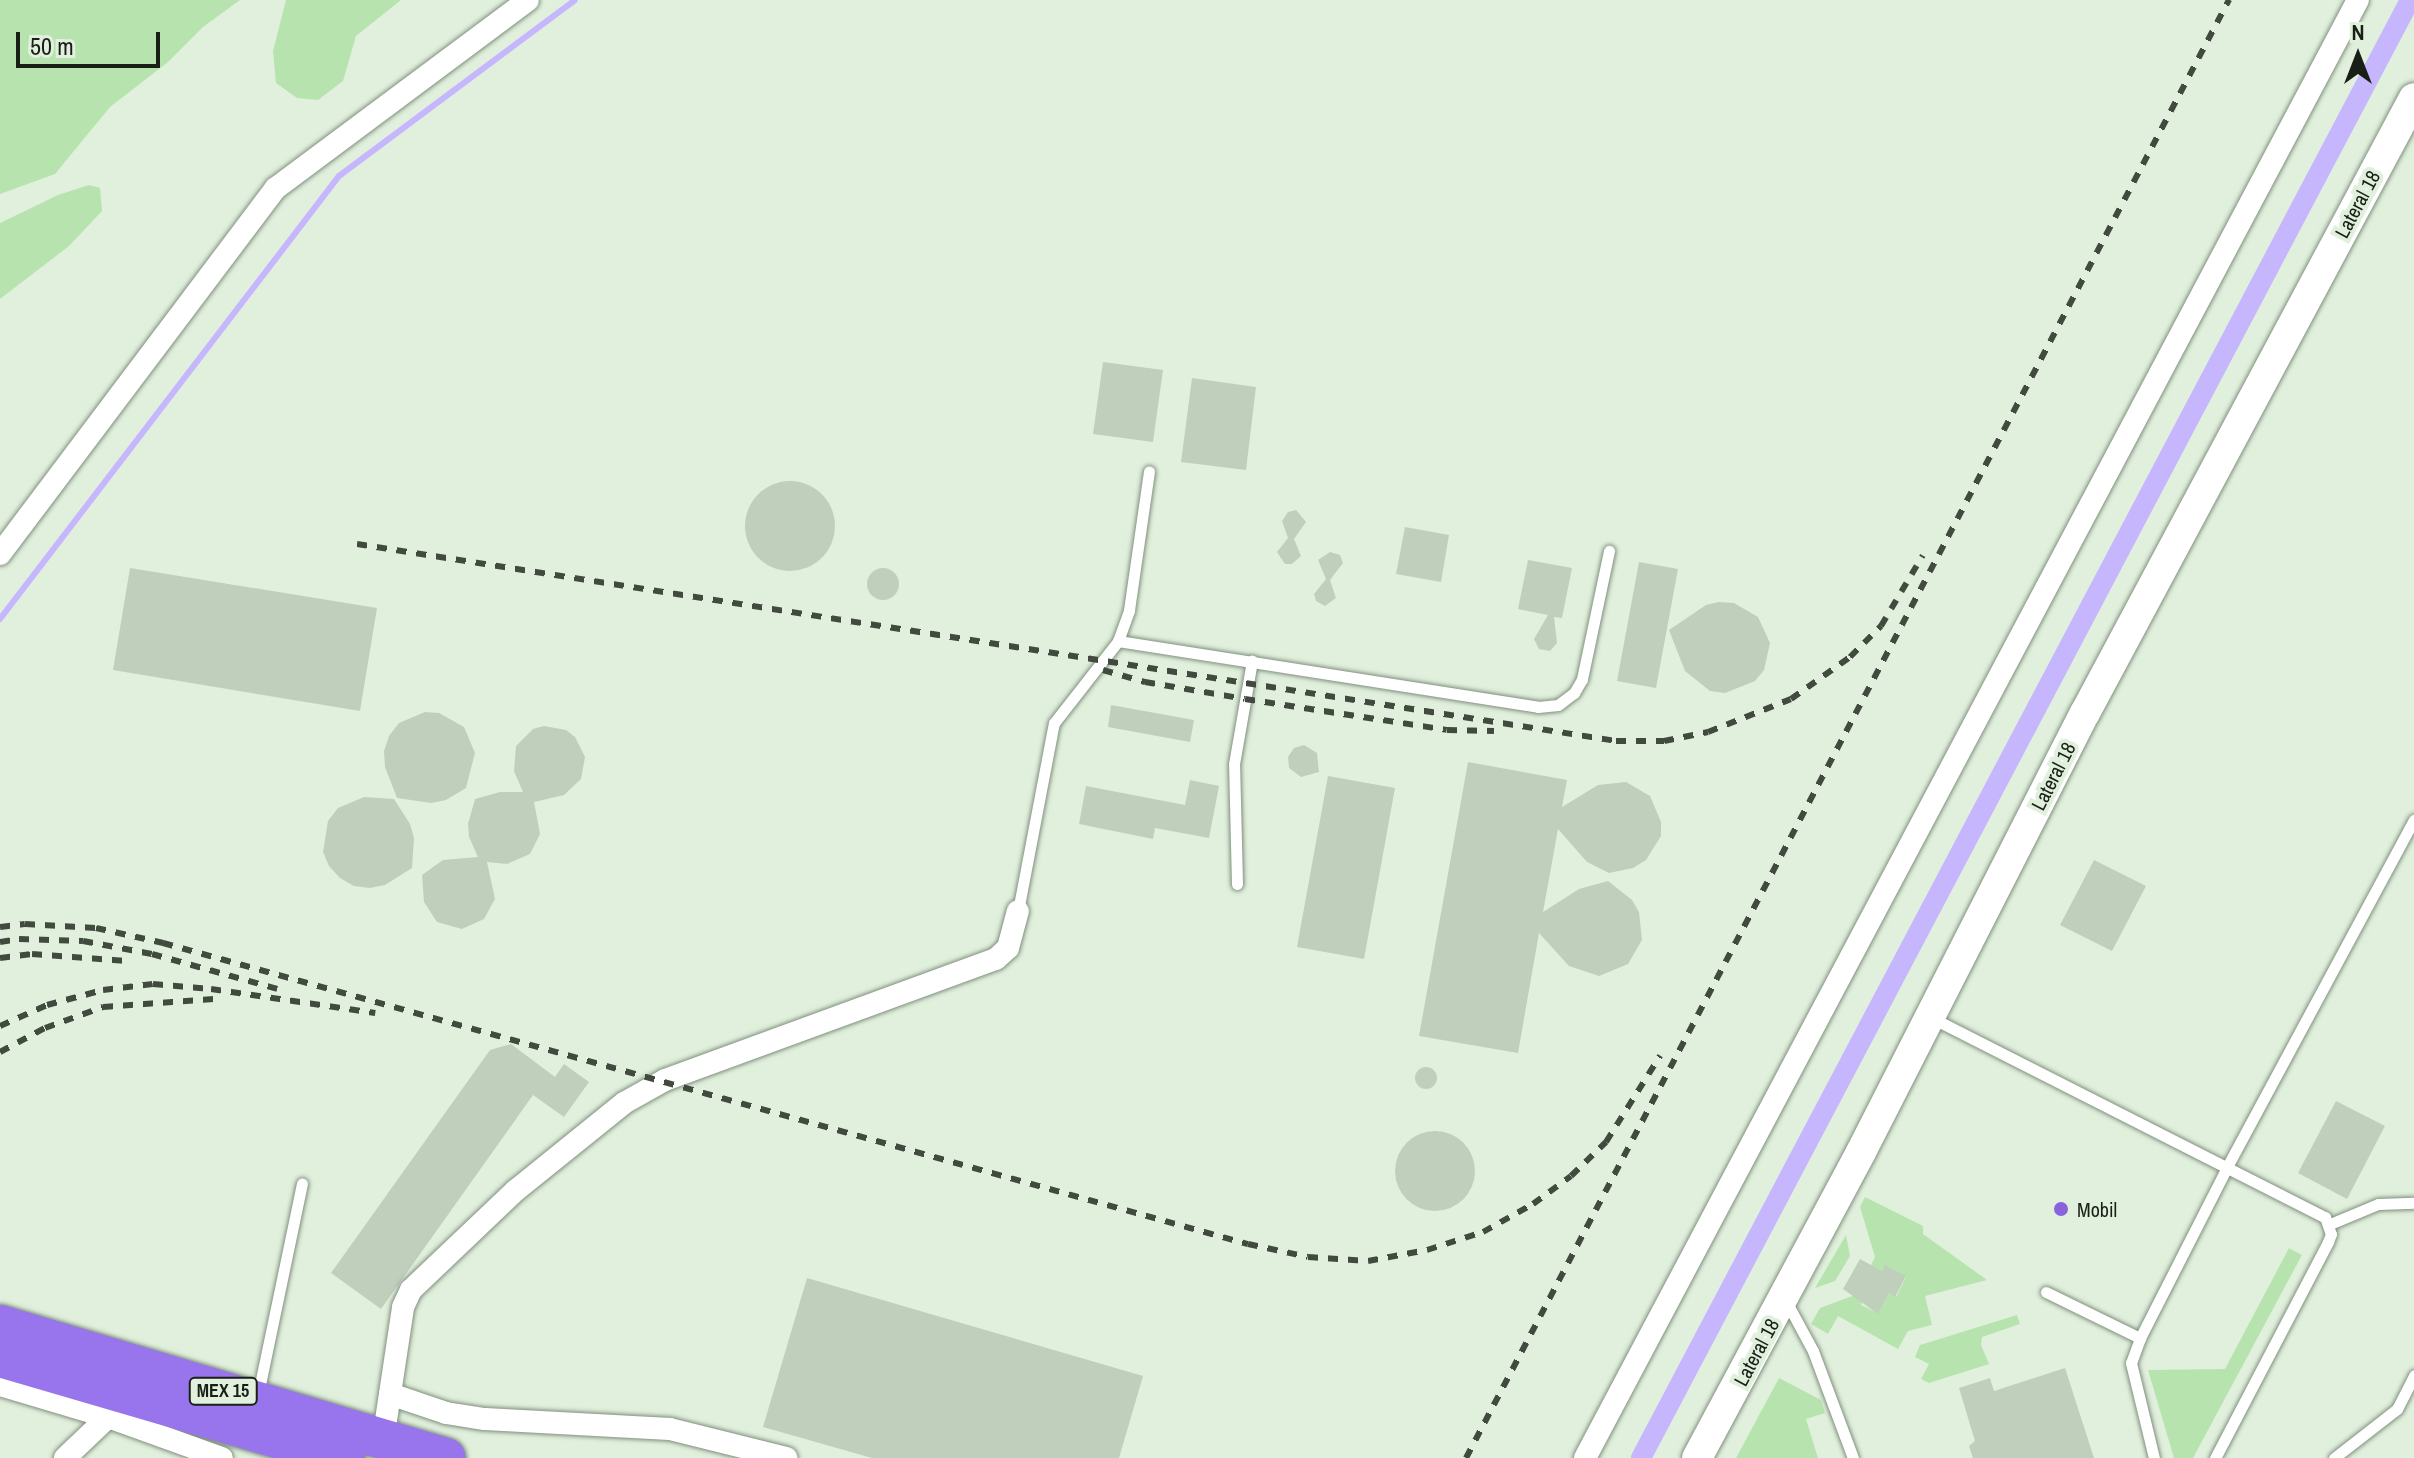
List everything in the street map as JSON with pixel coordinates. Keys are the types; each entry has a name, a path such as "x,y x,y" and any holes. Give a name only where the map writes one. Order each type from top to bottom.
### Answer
{"highway":[{"name":"MEX 15","path":"0,1325 446,1458"},
{"name":"MEX 15","path":"0,1357 345,1458"}],"street":[{"path":"0,554 276,188 528,0"},
{"path":"1585,1458 2358,0"},
{"name":"Lateral 18","path":"1697,1458 1784,1298 2107,671 2414,98"},
{"path":"383,1440 403,1307 411,1290 515,1191 624,1103 665,1080 709,1061 996,959 1008,948 1018,911"},
{"path":"0,1385 108,1417 222,1458"},
{"path":"390,1394 446,1413 485,1419 670,1429 786,1458"},
{"path":"65,1458 108,1417 144,1400"}],"lane":[{"path":"1018,911 1054,723 1118,641 1129,610 1149,471"},
{"path":"1118,641 1538,707 1558,705 1574,693 1582,679 1609,551"},
{"path":"1237,884 1234,764 1252,661"},
{"path":"2154,1458 2131,1363 2140,1338 2228,1165 2414,820"},
{"path":"1929,1016 2317,1210 2330,1224 2328,1242 2215,1458"},
{"path":"257,1402 302,1184"},
{"path":"2330,1224 2378,1204 2414,1203"},
{"path":"2046,1292 2140,1338"},
{"path":"1784,1298 1813,1351 1853,1458"},
{"path":"2334,1458 2397,1409 2414,1375"}],"green space":[{"path":"0,0 240,0 203,27 168,62 110,107 55,174 0,194"},
{"path":"286,0 401,0 356,36 343,81 318,100 297,98 276,83 273,51"},
{"path":"89,185 100,188 102,211 69,246 0,299 0,223 58,195"},
{"path":"1865,1197 1923,1226 1923,1234 1987,1280 1925,1296 1932,1325 1908,1331 1898,1349 1838,1316 1828,1334 1811,1324 1820,1308 1855,1295 1863,1300 1861,1305 1878,1313 1889,1293 1896,1297 1906,1277 1885,1266 1882,1271 1871,1265 1875,1257 1860,1207"},
{"path":"1846,1235 1850,1256 1835,1281 1815,1288"},
{"path":"2289,1248 2302,1255 2193,1458 2174,1458 2148,1370 2225,1369"},
{"path":"2017,1315 2020,1324 1982,1337 1981,1345 1989,1364 1929,1383 1921,1379 1929,1364 1915,1357 1920,1345"},
{"path":"1779,1378 1821,1400 1825,1413 1806,1419 1818,1458 1736,1458"}],"building":[{"path":"1103,362 1163,370 1153,442 1093,434"},
{"path":"1192,378 1256,387 1246,470 1181,462"},
{"path":"790,481 807,484 822,494 832,509 835,526 832,543 822,558 807,568 790,571 773,568 758,558 748,543 745,526 748,509 758,494 773,484"},
{"path":"1296,510 1306,522 1294,539 1301,556 1292,564 1285,564 1277,552 1288,538 1282,521 1288,512"},
{"path":"1405,527 1449,535 1441,582 1396,574"},
{"path":"1330,552 1340,555 1343,563 1330,580 1336,598 1325,606 1316,601 1314,594 1326,579 1318,560"},
{"path":"1528,560 1572,568 1562,618 1554,617 1557,643 1550,651 1539,649 1534,639 1548,615 1518,609"},
{"path":"1639,562 1678,569 1656,688 1617,681"},
{"path":"130,568 377,608 360,711 113,670"},
{"path":"883,568 894,573 899,584 894,595 883,600 872,595 867,584 872,573"},
{"path":"1734,603 1758,617 1770,643 1764,670 1755,681 1725,693 1710,691 1685,671 1669,630 1706,605"},
{"path":"1111,705 1194,720 1190,742 1108,727"},
{"path":"425,712 439,713 464,727 475,753 466,788 446,800 431,803 397,798 385,767 384,751 389,736 399,723"},
{"path":"544,726 566,730 575,737 585,757 581,779 564,795 534,802 540,834 530,854 507,864 487,862 495,899 484,919 462,929 437,922 424,902 422,875 443,860 478,857 469,837 468,824 475,799 500,792 523,792 514,771 516,746 533,729"},
{"path":"1304,745 1317,753 1319,772 1301,777 1289,768 1288,757 1294,748"},
{"path":"1468,762 1567,780 1562,807 1598,785 1626,782 1650,796 1661,822 1661,836 1646,860 1633,868 1609,873 1587,862 1558,829 1543,912 1579,889 1608,881 1632,900 1639,912 1642,940 1628,964 1599,976 1569,966 1539,933 1518,1053 1419,1036"},
{"path":"1328,776 1395,788 1364,959 1297,947"},
{"path":"1190,780 1219,786 1209,838 1155,828 1153,839 1079,824 1086,786 1185,805"},
{"path":"364,797 394,799 410,824 414,838 412,868 385,885 370,888 354,886 340,878 329,866 323,852 328,821 338,808"},
{"path":"2094,860 2146,886 2112,951 2060,925"},
{"path":"511,1044 555,1077 564,1064 589,1082 564,1117 533,1095 381,1309 331,1273 490,1050"},
{"path":"1422,1067 1430,1067 1437,1078 1430,1089 1422,1089 1415,1082 1415,1074"},
{"path":"2336,1101 2385,1126 2347,1199 2298,1173"},
{"path":"1427,1131 1443,1131 1464,1142 1475,1163 1475,1179 1464,1200 1443,1211 1427,1211 1413,1205 1401,1193 1395,1179 1395,1163 1401,1149 1413,1137"},
{"path":"1860,1259 1882,1271 1885,1265 1906,1276 1895,1297 1889,1293 1878,1314 1843,1289"},
{"path":"807,1278 1143,1376 1119,1458 872,1458 763,1427"},
{"path":"2065,1368 2094,1458 1973,1458 1969,1446 1975,1441 1959,1388 1990,1378 1994,1391"}],"waterway":[{"path":"0,619 339,176 575,0"},
{"path":"1641,1458 2410,0"}],"railway":[{"path":"1466,1458 2229,0"},
{"path":"357,544 1616,741 1664,741 1708,732 1791,699 1850,657 1881,626 1923,555"},
{"path":"1103,670 1145,682 1245,699 1447,730 1494,731"},
{"path":"0,927 25,924 96,928 163,943 1248,1244 1308,1257 1368,1261 1427,1250 1483,1232 1533,1204 1571,1176 1606,1142 1660,1056"},
{"path":"0,942 19,939 83,941 152,954 277,989"},
{"path":"0,958 32,954 127,961"},
{"path":"0,1026 47,1005 103,990 153,984 211,989 375,1013"},
{"path":"0,1052 45,1028 103,1007 214,999"}],"place":[{"name":"Mobil","path":"2061,1209"}]}
